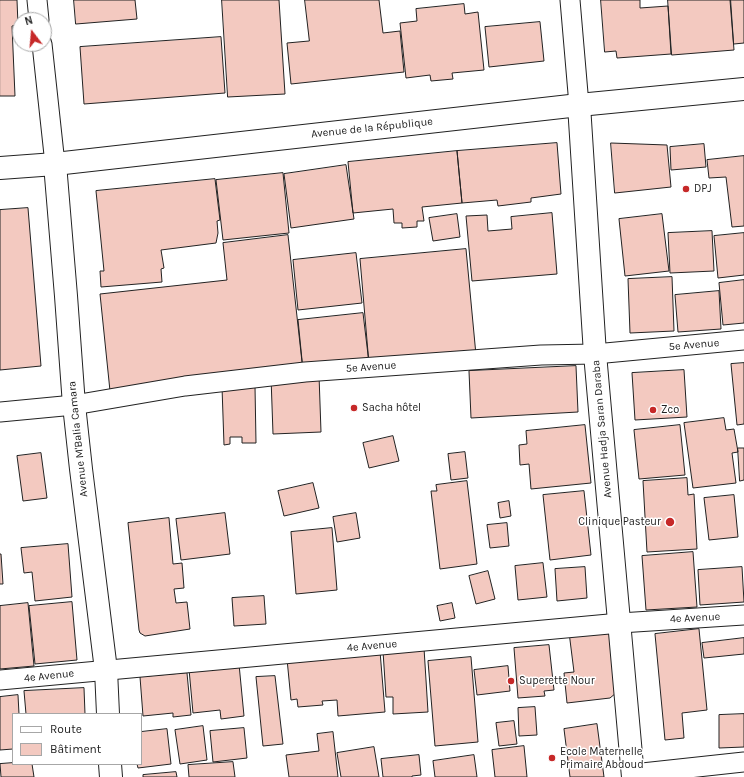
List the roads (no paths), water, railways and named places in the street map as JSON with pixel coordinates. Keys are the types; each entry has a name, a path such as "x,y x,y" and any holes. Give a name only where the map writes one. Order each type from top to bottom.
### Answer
{"main road":[{"name":"Avenue de la République","path":"0,168 55,164 579,105 744,89"},
{"name":"Avenue Hadja Saran Daraba","path":"579,105 595,354 633,776"},
{"name":"Avenue M'Balia Camara","path":"55,164 74,404 106,670 108,713"},
{"path":"110,765 111,777"}],"street":[{"path":"37,0 38,12"},
{"path":"570,0 579,105"},
{"path":"43,52 55,164"},
{"name":"5e Avenue","path":"0,412 74,404 185,386 305,372 541,355 595,354 744,340"},
{"name":"4e Avenue","path":"0,680 620,623 744,615"},
{"path":"633,776 744,762"}],"place":[{"name":"DPJ","path":"686,189"},
{"name":"Sacha hôtel","path":"354,408"},
{"name":"Zco","path":"653,410"},
{"name":"Clinique Pasteur","path":"670,522"},
{"name":"Superette Nour","path":"511,681"},
{"name":"Ecole Maternelle Primaire Abdoud","path":"552,758"}]}
